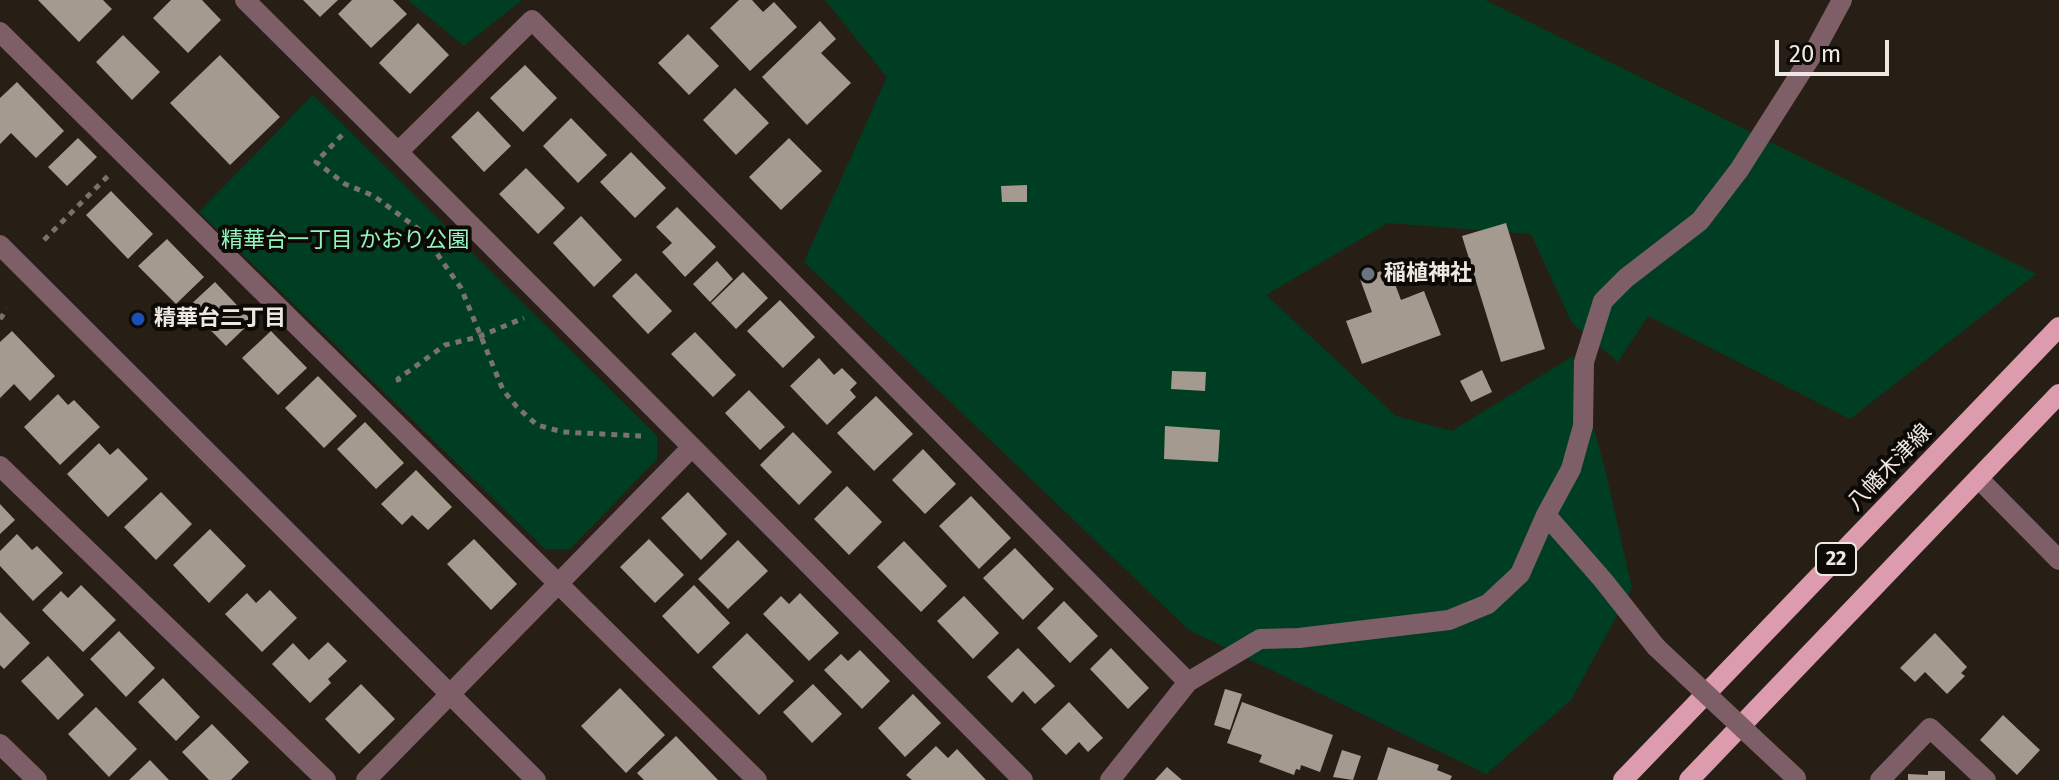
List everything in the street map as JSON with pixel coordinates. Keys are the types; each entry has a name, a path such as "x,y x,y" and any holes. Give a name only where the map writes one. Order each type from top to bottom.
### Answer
{"main road":[{"name":"八幡木津線","path":"1623,780 2059,327"},
{"name":"22","path":"1689,780 2059,394"}],"street":[{"path":"245,0 1023,780"},
{"path":"1110,780 1188,682 1260,639 1299,638 1449,620 1488,604 1520,574 1571,469 1583,426 1584,362 1603,301 1626,278 1700,221 1739,170 1814,52 1840,4"},
{"path":"398,152 532,20 1188,682"},
{"path":"0,32 757,780"},
{"path":"0,245 536,780"},
{"path":"366,780 692,447"},
{"path":"0,466 326,780"},
{"path":"1978,478 2059,560"},
{"path":"1546,515 1656,647 1796,779"},
{"path":"1880,780 1930,728 1986,780"},
{"path":"0,744 37,780"}],"path":[{"path":"362,116 316,162 345,184 374,196 421,231 461,288 503,390 537,425 563,432 650,436"},
{"path":"44,240 125,158"},
{"path":"407,434 405,403 398,379 445,345 482,336 549,303"},
{"path":"0,319 7,309"}],"green space":[{"path":"408,0 522,0 464,46"},
{"path":"825,0 1485,0 2036,274 1850,419 1648,316 1618,362 1572,323 1531,234 1388,223 1266,295 1396,416 1452,431 1573,356 1604,465 1632,588 1571,700 1486,774 1189,630 804,262 887,77"},
{"name":"精華台一丁目 かおり公園","path":"313,95 657,436 657,459 570,549 545,549 199,212"}],"building":[{"path":"38,0 103,0 112,9 79,42"},
{"path":"171,0 202,0 221,20 188,53 153,18"},
{"path":"303,0 338,0 320,17"},
{"path":"352,0 393,0 407,14 371,48 338,14"},
{"path":"739,0 752,0 763,12 774,2 797,27 750,71 710,28"},
{"path":"820,21 836,39 821,53 851,83 807,125 762,77"},
{"path":"418,23 449,55 410,94 379,63"},
{"path":"688,34 719,66 689,95 658,63"},
{"path":"123,35 160,72 132,100 96,62"},
{"path":"220,55 280,117 230,165 170,103"},
{"path":"525,65 557,98 523,132 490,98"},
{"path":"17,82 64,131 36,158 11,133 0,144 0,98"},
{"path":"735,88 769,123 736,155 703,120"},
{"path":"478,111 511,146 484,172 451,137"},
{"path":"571,118 607,155 578,183 543,146"},
{"path":"78,138 97,157 67,186 48,167"},
{"path":"789,138 822,171 781,210 749,177"},
{"path":"631,152 666,188 635,218 600,182"},
{"path":"526,168 565,208 538,234 499,194"},
{"path":"1027,185 1027,202 1002,202 1001,186"},
{"path":"111,191 153,234 128,259 86,215"},
{"path":"677,207 716,247 685,277 662,252 672,243 656,227"},
{"path":"581,216 622,260 594,287 553,243"},
{"path":"1506,223 1545,349 1501,362 1462,236"},
{"path":"167,239 204,277 176,304 138,266"},
{"path":"717,261 733,279 710,302 693,284"},
{"path":"1389,268 1401,300 1424,291 1441,335 1362,364 1346,321 1372,312 1360,279"},
{"path":"743,272 768,298 736,329 711,303"},
{"path":"636,273 672,311 648,334 612,296"},
{"path":"215,282 252,321 226,346 188,307"},
{"path":"780,300 815,337 783,368 747,331"},
{"path":"12,331 55,376 30,401 14,384 0,398 0,342"},
{"path":"271,331 307,368 278,395 242,358"},
{"path":"695,332 736,375 713,397 671,354"},
{"path":"819,358 834,375 842,368 857,383 850,390 856,397 827,425 790,386"},
{"path":"1482,370 1492,392 1471,402 1460,381"},
{"path":"1172,371 1206,372 1205,391 1171,389"},
{"path":"318,376 357,416 324,448 285,408"},
{"path":"749,390 785,427 760,450 725,413"},
{"path":"58,394 68,405 74,400 100,427 60,465 24,427"},
{"path":"876,396 913,434 874,471 837,433"},
{"path":"365,422 404,463 376,489 337,449"},
{"path":"1165,426 1220,430 1218,462 1164,459"},
{"path":"793,432 832,472 799,505 760,465"},
{"path":"99,443 110,455 118,448 148,479 108,517 67,474"},
{"path":"923,449 956,484 925,514 892,480"},
{"path":"416,470 452,507 428,530 412,515 402,525 381,504"},
{"path":"847,486 882,522 849,555 814,519"},
{"path":"161,492 192,524 156,560 124,527"},
{"path":"688,492 727,534 701,560 661,518"},
{"path":"971,496 1011,538 979,569 939,526"},
{"path":"0,504 15,520 0,534"},
{"path":"210,529 246,566 209,603 173,565"},
{"path":"17,534 32,550 37,546 63,573 33,601 0,566 0,551"},
{"path":"474,539 517,584 491,610 447,564"},
{"path":"649,539 684,575 655,603 620,567"},
{"path":"738,540 768,571 728,609 698,579"},
{"path":"904,541 947,586 921,612 877,567"},
{"path":"1015,548 1054,589 1023,620 983,578"},
{"path":"81,585 116,620 83,652 42,610 61,591 68,598"},
{"path":"694,585 730,623 698,654 662,616"},
{"path":"270,590 297,618 262,652 225,614 247,593 256,603"},
{"path":"800,593 839,633 809,661 763,614 781,596 789,604"},
{"path":"964,596 999,633 973,659 937,621"},
{"path":"1064,601 1098,636 1070,663 1037,628"},
{"path":"0,612 30,643 4,669 0,665"},
{"path":"119,631 155,668 126,697 90,659"},
{"path":"747,633 794,681 759,715 712,667"},
{"path":"1935,633 1967,667 1961,673 1965,676 1947,694 1925,672 1915,682 1900,668"},
{"path":"328,642 347,661 328,679 331,683 310,703 272,664 293,643 309,660"},
{"path":"1018,648 1055,686 1035,704 1023,691 1012,703 987,677"},
{"path":"1111,648 1149,688 1128,709 1090,669"},
{"path":"860,650 890,681 862,709 824,670 841,654 848,661"},
{"path":"48,656 84,695 58,720 21,681"},
{"path":"163,678 200,717 176,741 138,702"},
{"path":"361,684 395,719 359,754 325,719"},
{"path":"813,684 842,714 812,743 783,712"},
{"path":"620,688 665,735 626,773 581,726"},
{"path":"1225,689 1242,694 1230,730 1214,725"},
{"path":"913,694 941,723 905,757 878,728"},
{"path":"1069,702 1103,738 1088,752 1079,742 1066,755 1041,729"},
{"path":"1242,702 1333,735 1320,772 1301,765 1294,775 1259,762 1262,755 1227,743"},
{"path":"96,707 137,749 109,777 68,734"},
{"path":"2003,715 2040,750 2017,775 1980,740"},
{"path":"212,724 249,762 231,780 209,780 182,752"},
{"path":"676,736 718,780 644,780 637,773"},
{"path":"936,746 948,758 957,749 986,780 912,780 906,775"},
{"path":"1388,747 1439,765 1437,770 1452,776 1450,780 1377,780"},
{"path":"1342,750 1361,756 1353,780 1333,777"},
{"path":"150,760 169,780 129,780"},
{"path":"1167,767 1182,780 1155,780"},
{"path":"1928,771 1945,771 1945,780 1908,780 1908,774 1928,775"}],"place":[{"name":"稲植神社","path":"1368,274"},
{"name":"精華台二丁目","path":"138,319"}]}
